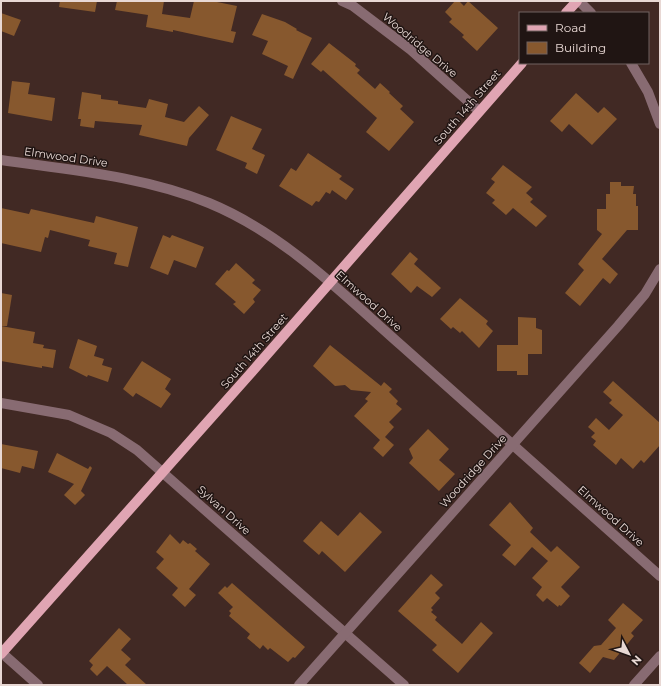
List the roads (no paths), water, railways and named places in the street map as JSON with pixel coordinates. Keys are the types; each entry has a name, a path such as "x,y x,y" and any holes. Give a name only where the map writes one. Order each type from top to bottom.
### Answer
{"main road":[{"path":"567,12 578,1"},
{"name":"South 14th Street","path":"1,653 521,64"}],"street":[{"name":"Woodridge Drive","path":"342,1 353,6 411,50 479,111"},
{"path":"578,1 590,12"},
{"path":"632,64 648,92 660,124"},
{"name":"Elmwood Drive","path":"1,160 128,178 182,193 211,204 259,228 330,282 660,576"},
{"name":"Woodridge Drive","path":"299,685 641,299 660,269"},
{"name":"Sylvan Drive","path":"1,403 69,415 111,433 137,450 404,685"},
{"path":"1,653 38,685"},
{"path":"634,685 660,656"}]}
